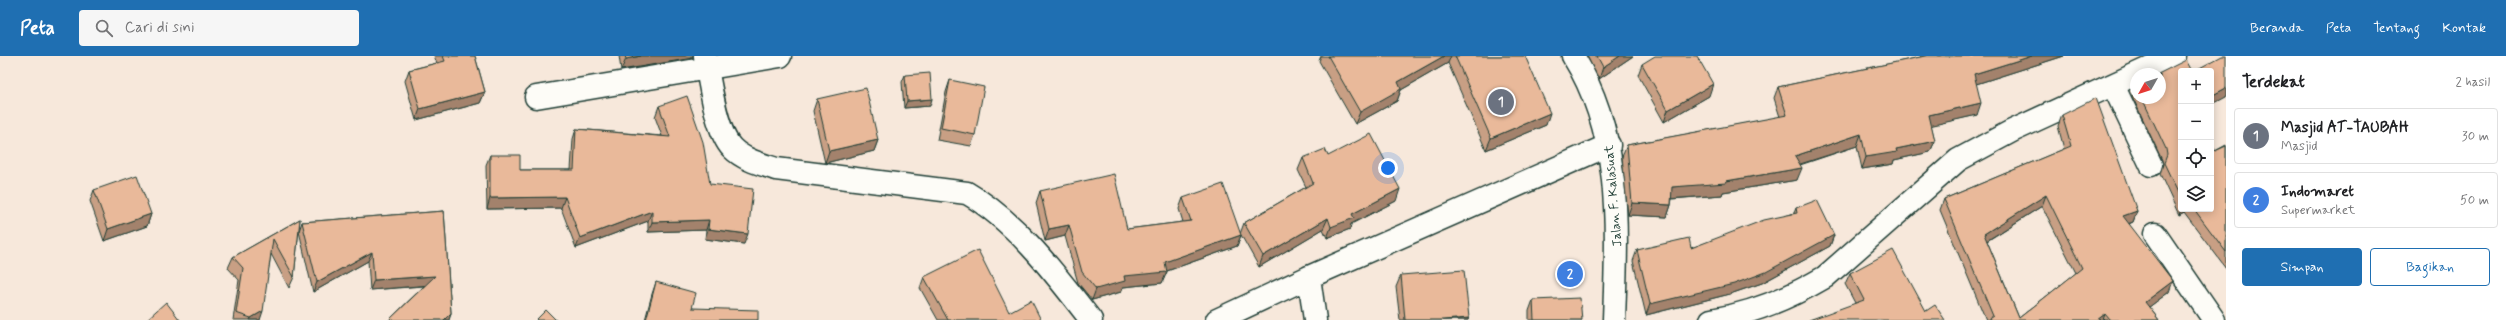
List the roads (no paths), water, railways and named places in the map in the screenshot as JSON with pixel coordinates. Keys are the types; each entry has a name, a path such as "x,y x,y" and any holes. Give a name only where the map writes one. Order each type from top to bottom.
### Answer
{"street":[{"path":"536,97 706,63 780,56"},
{"name":"Jalan F. Kalasuat","path":"1573,56 1586,77 1609,145 1617,230 1614,320"},
{"path":"2149,68 2175,56"},
{"path":"706,63 719,124 732,148 753,162 776,169 967,194 985,204 1017,234 1049,268 1092,320"},
{"path":"1711,320 1763,305 1804,289 1825,277 1958,160 2012,131 2130,77"},
{"path":"2113,85 2150,165"},
{"path":"1217,320 1309,277 1609,145"},
{"path":"2155,234 2214,320"},
{"path":"1309,277 1315,320"}],"place":[{"name":"Masjid AT-TAUBAH","path":"1501,102"},
{"name":"Indomaret","path":"1570,274"}]}
